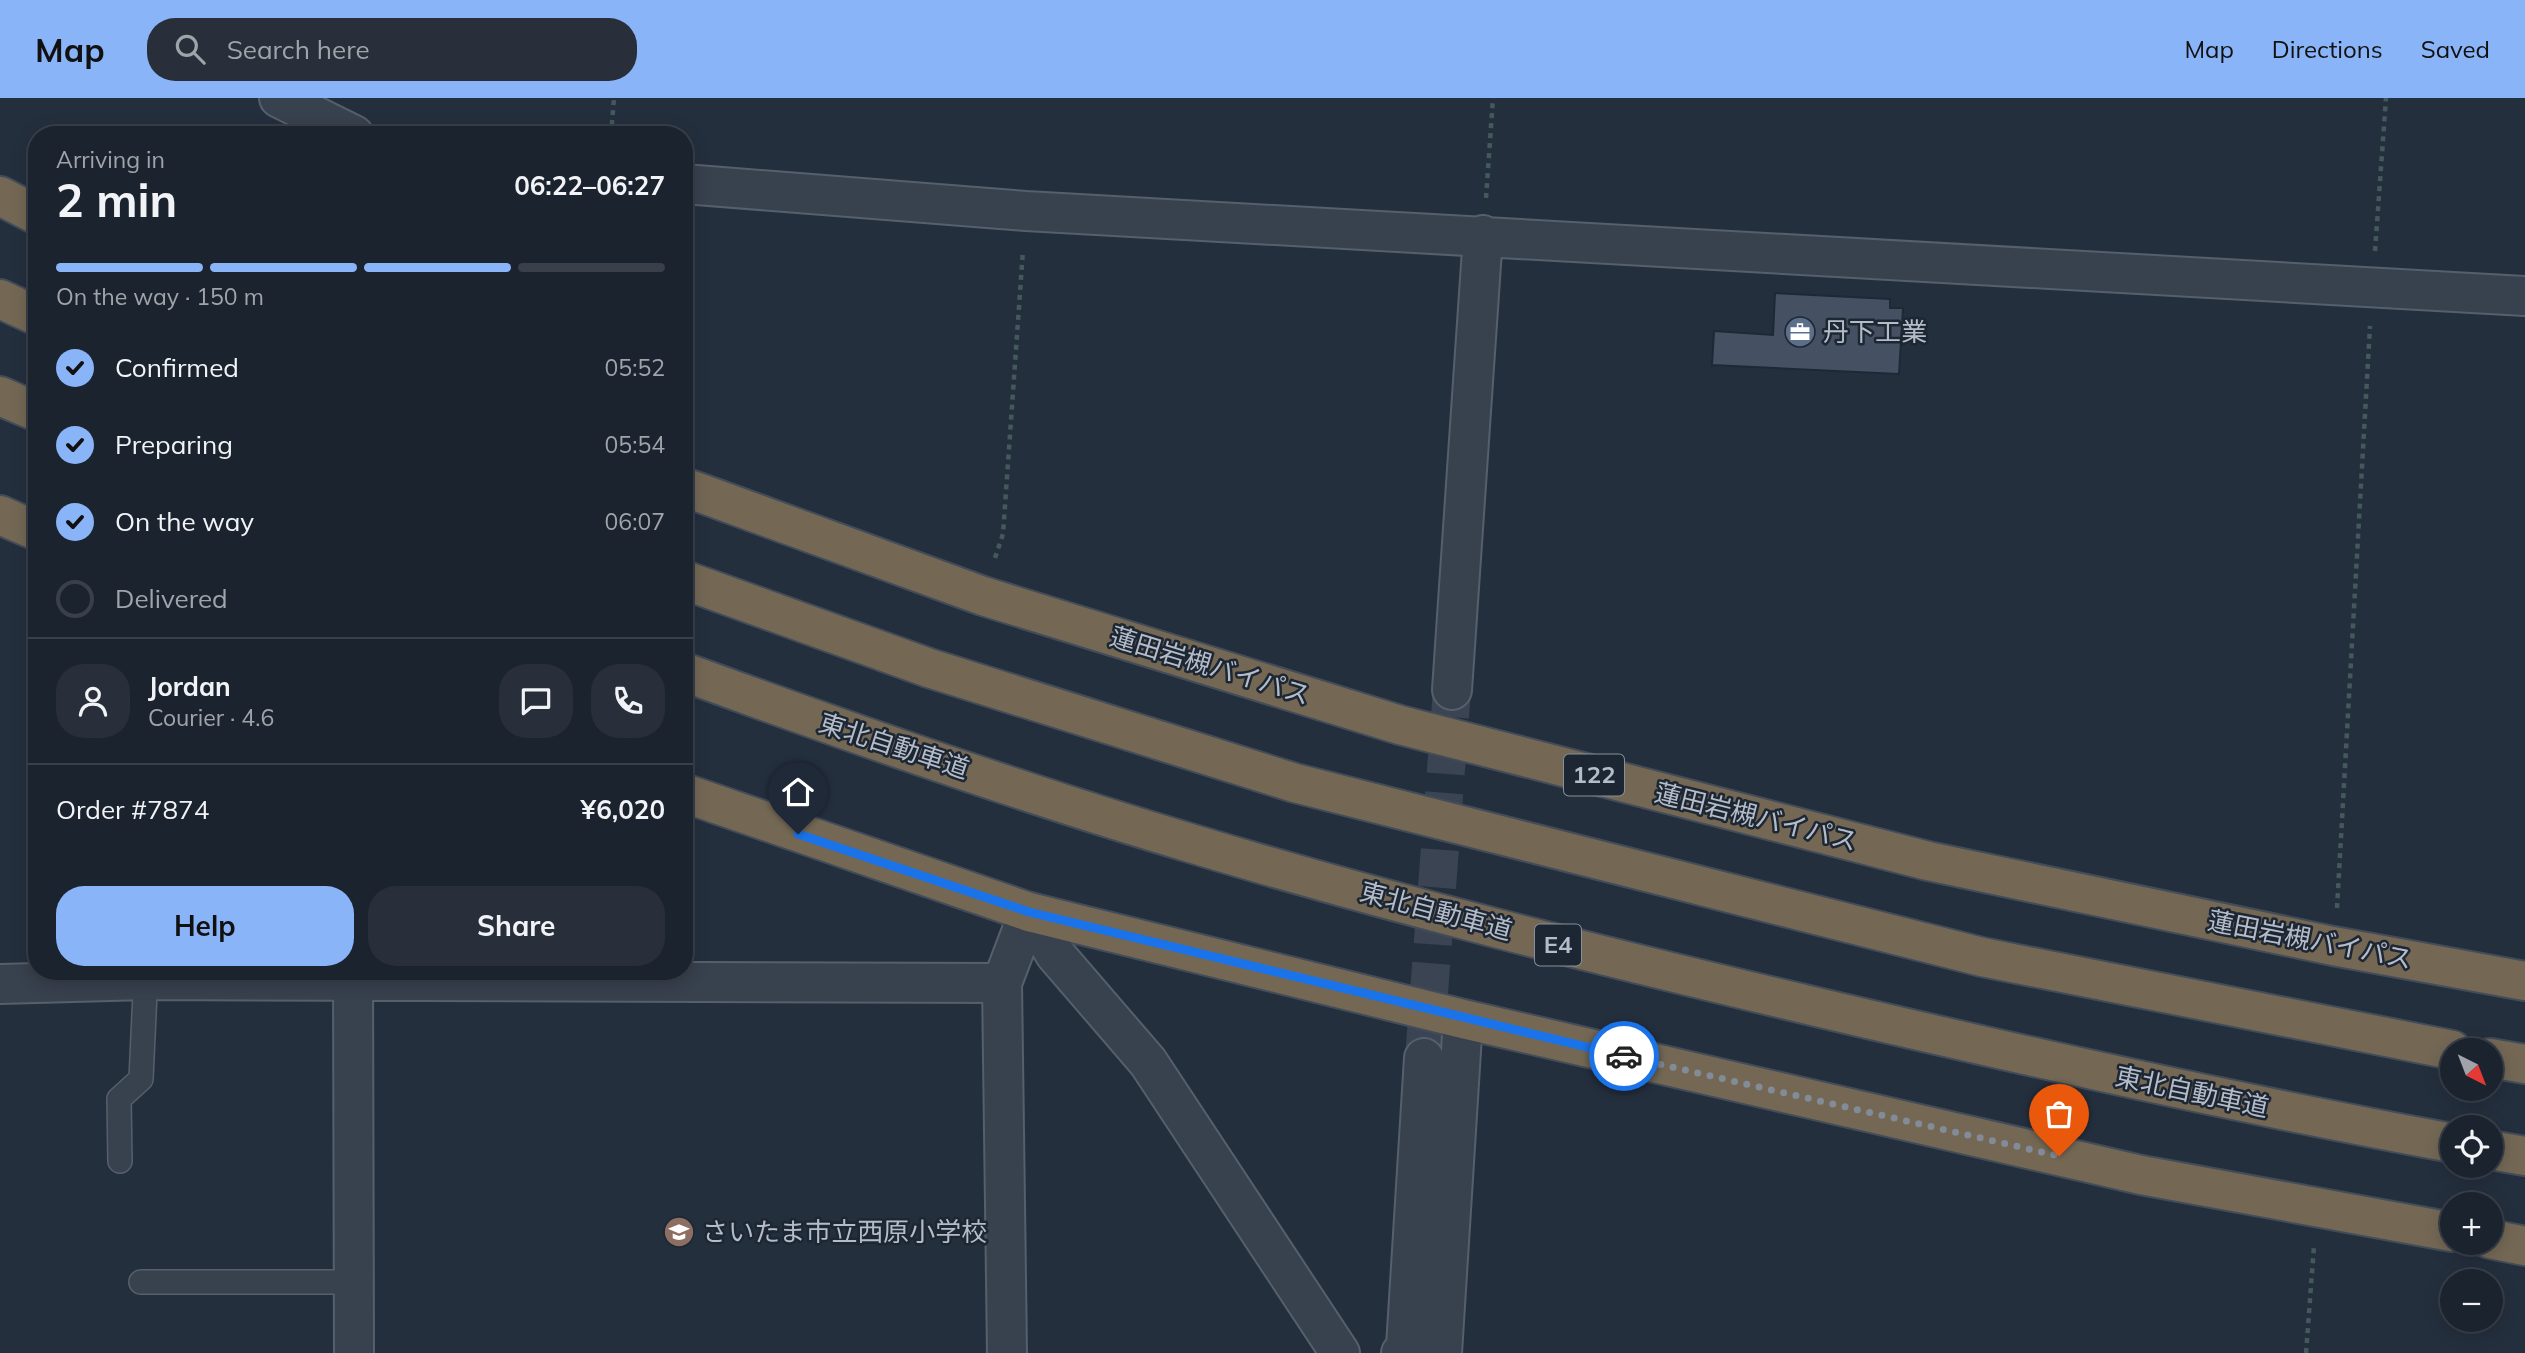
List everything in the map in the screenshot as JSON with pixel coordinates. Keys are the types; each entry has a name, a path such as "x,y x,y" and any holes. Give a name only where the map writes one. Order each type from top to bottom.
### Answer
{"highway":[{"path":"0,196 28,210"},
{"path":"0,299 28,312"},
{"path":"0,396 28,408"},
{"name":"蓮田岩槻バイパス","path":"693,490 983,596 1400,725 1928,862 2333,947 2525,981"},
{"path":"0,514 28,527"},
{"path":"693,583 929,668 1308,786 1982,957 2440,1048"},
{"name":"東北自動車道","path":"693,675 838,728 1189,843 1560,946 1918,1031 2214,1097 2440,1141"},
{"path":"693,796 1029,912 1463,1019 2141,1175 2440,1230"},
{"path":"2503,1060 2525,1064"},
{"path":"2503,1152 2525,1156"},
{"path":"2503,1242 2525,1246"}],"street":[{"path":"279,98 336,126"},
{"path":"693,185 1026,211 2525,296"},
{"path":"1452,690 1483,235"},
{"path":"1007,1353 1002,983 1029,912"},
{"path":"1029,912 1055,954 1148,1062 1340,1353"},
{"path":"0,984 73,980"},
{"path":"353,980 354,1353"},
{"path":"678,980 1002,983"},
{"path":"1442,1353 1463,1019"},
{"path":"1401,1353 1406,1347 1424,1058"}],"lane":[{"path":"120,1161 119,1099 141,1079 146,980"},
{"path":"141,1282 354,1282"}],"path":[{"path":"612,126 614,98"},
{"path":"1483,235 1493,98"},
{"path":"2333,947 2372,287 2386,98"},
{"path":"983,596 1003,534 1026,211"},
{"path":"2306,1353 2317,1207"}],"building":[{"path":"1775,293 1890,299 1890,308 1903,308 1899,374 1712,365 1714,331 1773,335"}],"tunnel":[{"path":"1424,1058 1452,690"}],"way so far":[{"path":"1624,1056 2059,1156"}],"place":[{"name":"丹下工業","path":"1800,332"},
{"name":"さいたま市立西原小学校","path":"679,1232"}],"route":[{"path":"798,834 1029,912 1624,1056"}]}
